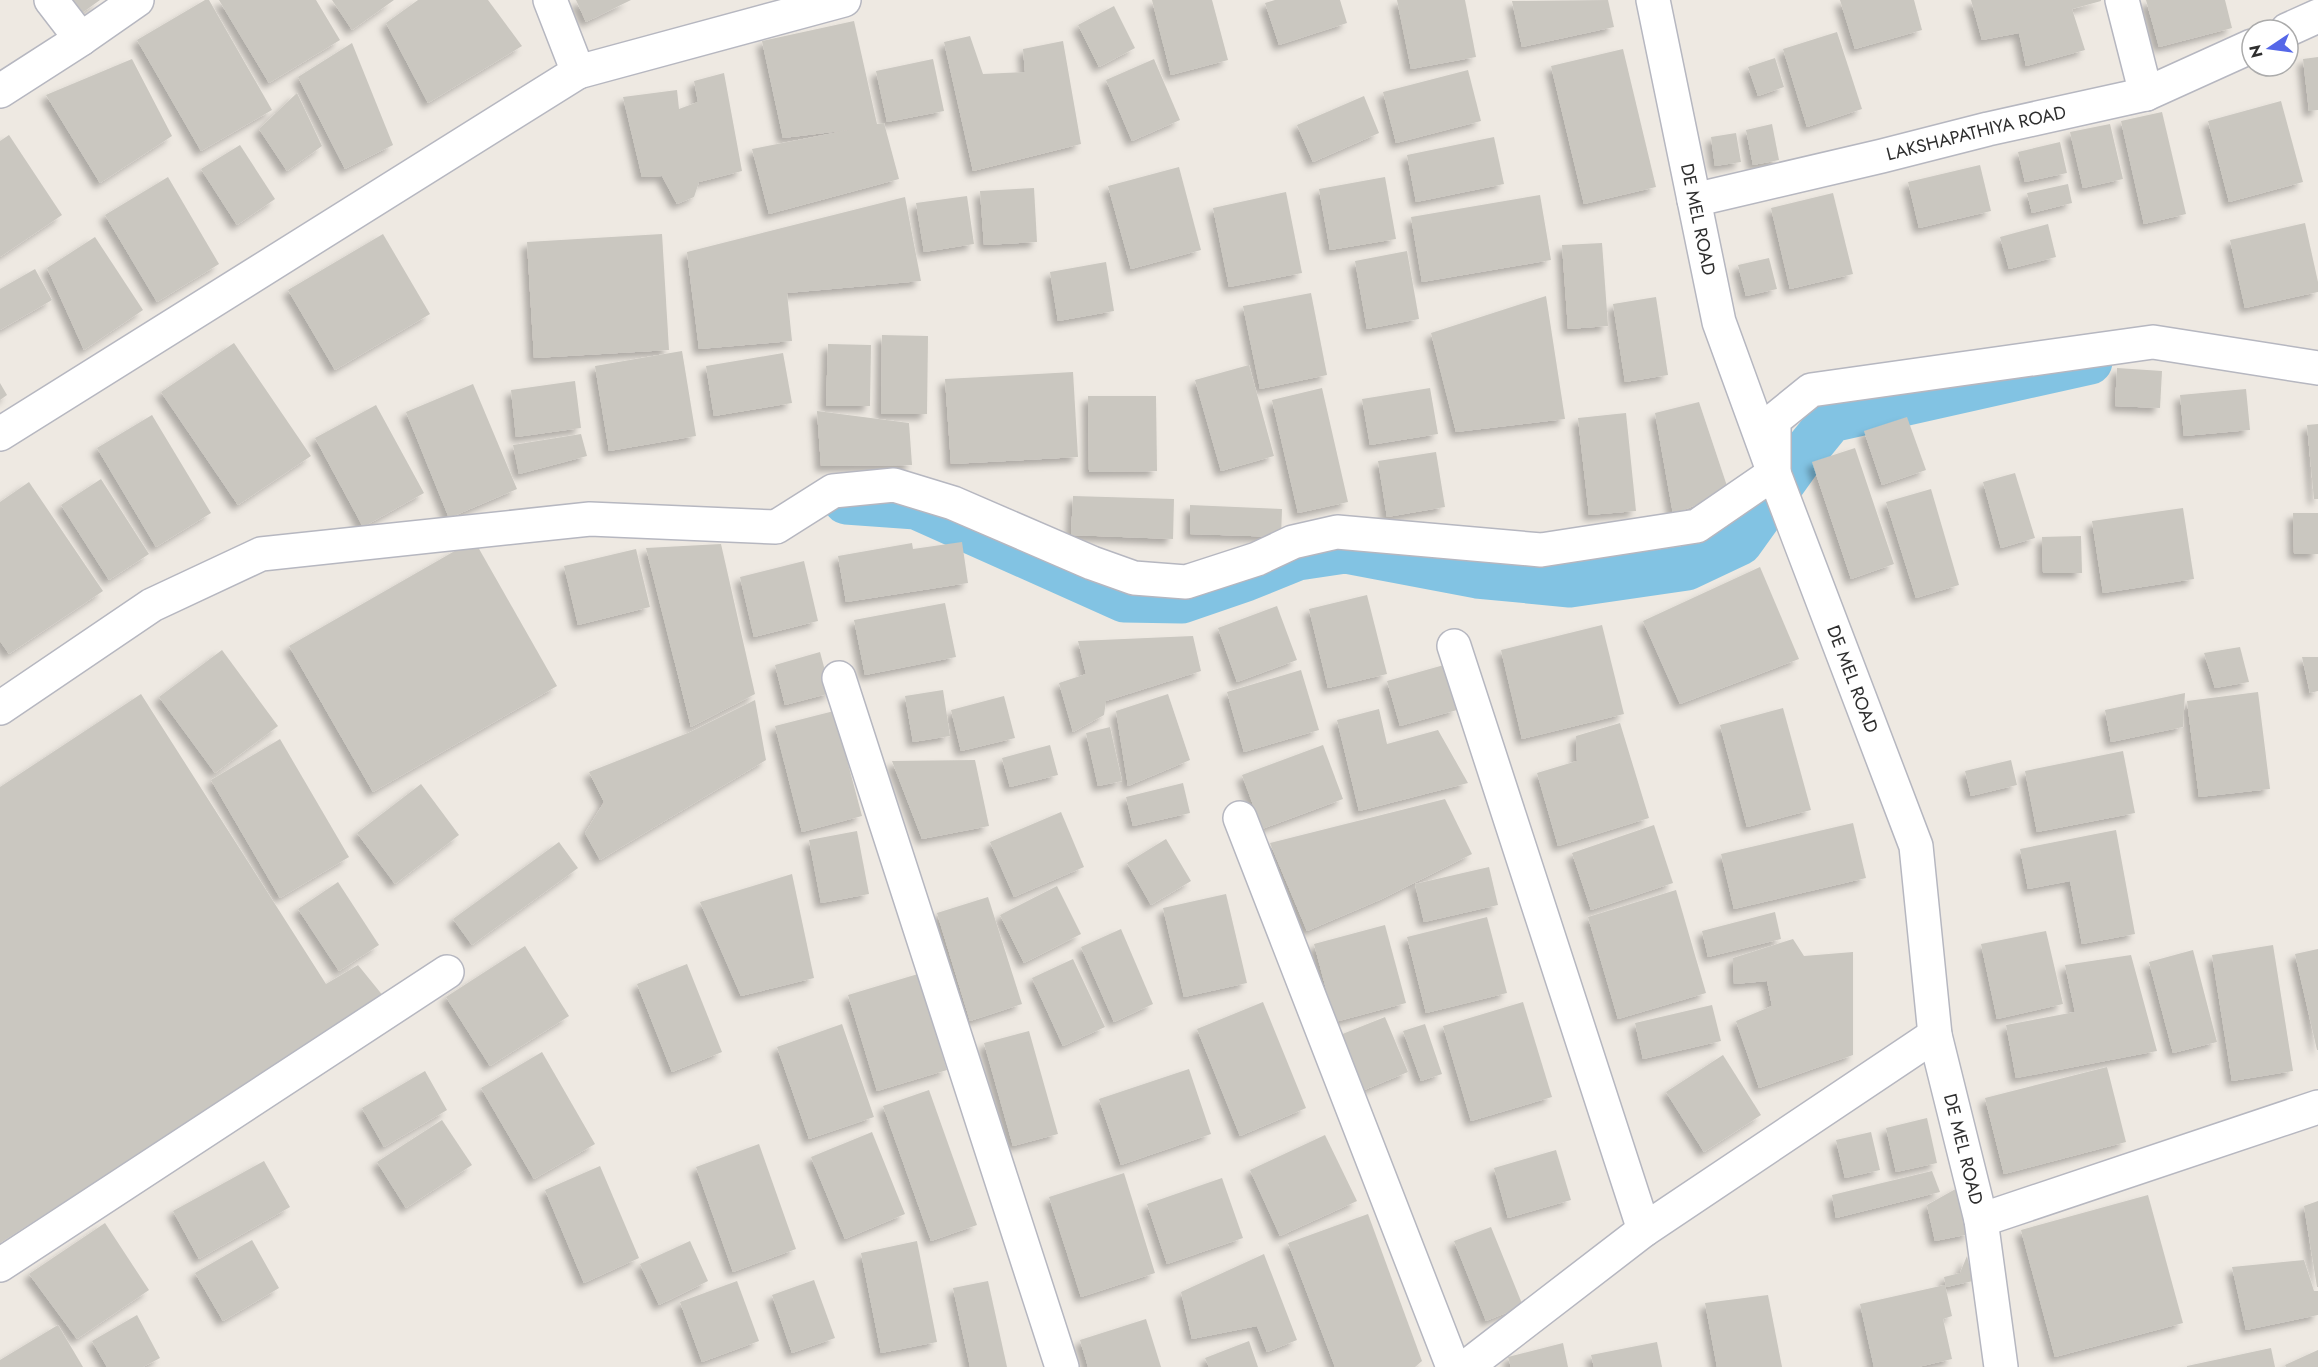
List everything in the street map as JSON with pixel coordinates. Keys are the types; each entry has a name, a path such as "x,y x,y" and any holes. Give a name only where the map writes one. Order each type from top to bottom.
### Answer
{"street":[{"path":"51,0 81,39"},
{"path":"0,91 137,0"},
{"path":"550,0 578,72"},
{"path":"0,434 578,72 844,0"},
{"name":"DE MEL ROAD","path":"1653,0 1719,322 1916,846 1935,1035 1981,1220 2001,1367"},
{"path":"2122,0 2146,94"},
{"path":"2300,24 2318,16"},
{"name":"LAKSHAPATHIYA ROAD","path":"1694,200 1988,129 2146,94 2240,51"},
{"path":"0,708 152,605 261,554 590,519 776,526 833,491 894,485 953,503 1092,564 1134,578 1186,582 1257,559 1293,542 1337,532 1541,549 1697,526 1774,473 1774,420 1811,390 2153,342 2318,368"},
{"path":"1454,646 1644,1230"},
{"path":"838,678 1062,1367"},
{"path":"1240,818 1453,1367"},
{"path":"0,1265 447,972"},
{"path":"1466,1367 1644,1230 1935,1035"},
{"path":"1981,1220 2318,1107"}],"building":[{"path":"69,0 100,0 79,15"},
{"path":"205,0 209,0 272,110 201,151 137,40"},
{"path":"219,0 316,0 340,40 269,83"},
{"path":"332,0 394,0 352,30"},
{"path":"418,0 488,0 522,46 428,103 386,23"},
{"path":"576,0 631,0 586,22"},
{"path":"1152,0 1212,0 1228,60 1171,75"},
{"path":"1275,0 1340,0 1347,23 1279,45 1265,3"},
{"path":"1397,0 1465,0 1476,57 1411,69"},
{"path":"1608,0 1614,27 1522,47 1512,1"},
{"path":"1840,0 1914,0 1922,30 1855,49"},
{"path":"1971,0 2101,1 2072,9 2085,50 2026,66 2019,33 1982,40"},
{"path":"2146,0 2225,0 2232,28 2159,47"},
{"path":"1114,6 1135,48 1099,67 1078,25"},
{"path":"854,21 877,124 884,123 899,179 769,214 752,149 849,130 783,138 762,41"},
{"path":"1837,32 1862,109 1807,127 1783,49"},
{"path":"970,36 983,74 1025,72 1023,49 1063,41 1081,144 973,171 944,42"},
{"path":"352,43 393,145 345,169 298,77"},
{"path":"1623,49 1656,187 1584,204 1551,66"},
{"path":"2318,57 2318,110 2309,111 2303,59"},
{"path":"1775,58 1784,87 1758,96 1748,67"},
{"path":"132,59 172,136 100,183 46,95"},
{"path":"933,59 944,111 887,122 876,71"},
{"path":"1154,59 1180,120 1132,141 1106,80"},
{"path":"1468,70 1481,121 1396,143 1383,92"},
{"path":"724,73 742,171 699,182 694,197 677,204 662,176 642,177 623,97 677,90 679,109 698,102 694,81"},
{"path":"297,93 322,146 287,171 259,129"},
{"path":"1364,96 1379,133 1313,162 1297,125"},
{"path":"2281,101 2303,182 2229,202 2208,121"},
{"path":"2162,112 2186,214 2144,224 2121,121"},
{"path":"1772,124 1779,160 1753,165 1746,130"},
{"path":"2110,124 2123,179 2083,188 2070,132"},
{"path":"1736,133 1741,162 1715,166 1711,137"},
{"path":"9,135 62,215 0,257 0,141"},
{"path":"1494,137 1504,184 1416,202 1407,155"},
{"path":"2060,142 2067,173 2025,182 2018,152"},
{"path":"240,145 275,199 237,225 201,169"},
{"path":"1980,165 1991,211 1919,228 1908,182"},
{"path":"1179,167 1201,250 1131,269 1108,186"},
{"path":"168,177 219,264 157,302 105,215"},
{"path":"1385,177 1396,239 1330,250 1319,189"},
{"path":"2068,184 2072,203 2032,213 2027,193"},
{"path":"1034,188 1037,242 984,245 980,191"},
{"path":"1286,192 1302,273 1229,287 1213,208"},
{"path":"1833,193 1853,274 1790,289 1771,208"},
{"path":"1540,195 1551,260 1422,282 1411,217"},
{"path":"967,196 974,244 924,252 916,203"},
{"path":"905,197 921,281 787,293 792,341 699,349 687,252"},
{"path":"2305,223 2318,282 2318,292 2245,308 2230,240"},
{"path":"2048,224 2056,257 2009,269 2000,237"},
{"path":"383,234 430,314 335,370 288,290"},
{"path":"662,234 669,350 534,358 527,242"},
{"path":"95,237 143,310 84,350 47,268"},
{"path":"1602,243 1608,326 1568,329 1562,245"},
{"path":"1407,251 1419,319 1367,329 1355,261"},
{"path":"1769,258 1777,289 1746,296 1738,265"},
{"path":"1106,262 1114,311 1058,321 1050,272"},
{"path":"35,269 52,300 0,330 0,289"},
{"path":"1311,293 1327,375 1260,389 1243,306"},
{"path":"1546,296 1565,419 1456,432 1431,333"},
{"path":"1656,297 1668,375 1625,382 1613,304"},
{"path":"882,335 928,336 927,414 881,414"},
{"path":"234,343 311,456 238,505 161,392"},
{"path":"828,344 871,345 870,406 826,406"},
{"path":"682,351 696,436 609,451 595,366"},
{"path":"783,353 792,403 714,416 706,366"},
{"path":"1249,365 1274,456 1221,471 1195,380"},
{"path":"2117,368 2162,371 2160,408 2115,406"},
{"path":"1073,372 1078,457 951,464 945,379"},
{"path":"575,381 581,428 516,437 511,390"},
{"path":"0,383 7,395 0,400"},
{"path":"473,384 517,489 449,518 406,412"},
{"path":"1322,388 1348,502 1298,513 1272,400"},
{"path":"1430,388 1438,434 1370,445 1362,399"},
{"path":"2246,389 2250,430 2184,436 2180,395"},
{"path":"1088,396 1156,396 1157,471 1089,472"},
{"path":"1699,402 1729,492 1673,514 1655,413"},
{"path":"376,405 424,493 363,527 315,438"},
{"path":"817,411 909,423 912,465 821,466"},
{"path":"1626,413 1636,511 1589,515 1578,418"},
{"path":"152,415 211,513 156,547 97,448"},
{"path":"1907,417 1926,470 1882,485 1864,431"},
{"path":"2318,424 2318,499 2314,499 2307,425"},
{"path":"581,434 587,456 519,474 513,445"},
{"path":"1855,448 1894,564 1851,579 1812,462"},
{"path":"1436,452 1445,507 1387,517 1378,461"},
{"path":"2015,473 2035,538 2001,548 1983,482"},
{"path":"101,479 149,554 109,580 61,505"},
{"path":"29,482 103,591 9,654 0,641 0,502"},
{"path":"1931,489 1959,585 1916,598 1886,502"},
{"path":"1073,496 1174,499 1173,539 1071,535"},
{"path":"1190,505 1282,509 1281,537 1190,534"},
{"path":"2183,508 2194,579 2103,593 2092,521"},
{"path":"2293,513 2318,513 2318,554 2294,554"},
{"path":"2081,536 2082,573 2043,573 2042,537"},
{"path":"474,540 557,686 373,792 289,646"},
{"path":"962,542 968,583 846,602 838,556 912,543 913,549"},
{"path":"721,544 755,694 691,727 646,548"},
{"path":"636,549 650,607 578,625 564,566"},
{"path":"804,561 818,621 754,637 740,577"},
{"path":"1760,567 1799,659 1680,704 1643,621"},
{"path":"1367,595 1387,674 1328,688 1309,609"},
{"path":"945,603 956,657 865,675 854,620"},
{"path":"1277,606 1297,660 1237,682 1218,628"},
{"path":"1602,625 1624,714 1522,739 1501,650"},
{"path":"1193,636 1201,671 1106,701 1104,715 1073,732 1059,683 1086,674 1078,641"},
{"path":"2240,647 2249,682 2215,688 2204,653"},
{"path":"222,650 278,726 215,773 159,697"},
{"path":"820,652 831,693 785,705 775,665"},
{"path":"2302,657 2318,657 2318,691 2310,693"},
{"path":"1444,665 1457,710 1400,726 1387,681"},
{"path":"1301,670 1319,730 1244,752 1227,692"},
{"path":"943,690 950,736 913,742 905,696"},
{"path":"2258,692 2270,789 2199,797 2187,701"},
{"path":"2185,693 2183,727 2111,742 2105,710"},
{"path":"141,694 326,984 358,965 384,997 0,1243 0,787"},
{"path":"1168,694 1190,760 1128,786 1116,711"},
{"path":"1004,696 1015,738 961,751 951,710"},
{"path":"755,700 766,760 600,860 585,833 604,802 589,772 688,733"},
{"path":"1783,708 1811,810 1747,827 1720,725"},
{"path":"1379,709 1387,744 1438,730 1468,783 1359,811 1337,720"},
{"path":"834,711 862,816 802,832 775,726"},
{"path":"1620,723 1649,818 1558,846 1537,773 1577,761 1576,736"},
{"path":"1110,727 1122,781 1098,786 1086,733"},
{"path":"280,739 349,857 280,898 211,780"},
{"path":"1050,745 1058,775 1010,787 1002,758"},
{"path":"1323,745 1343,799 1262,829 1242,775"},
{"path":"2123,751 2135,813 2037,832 2025,771"},
{"path":"975,760 989,826 922,839 892,761"},
{"path":"2011,760 2017,785 1971,796 1965,771"},
{"path":"1183,783 1190,813 1133,826 1126,797"},
{"path":"421,784 459,835 395,884 357,833"},
{"path":"1445,799 1472,854 1382,899 1307,931 1270,843"},
{"path":"1061,812 1084,867 1014,897 990,842"},
{"path":"1853,823 1866,878 1734,909 1721,854"},
{"path":"1654,825 1673,883 1591,910 1572,853"},
{"path":"2116,830 2135,934 2082,944 2070,881 2028,889 2020,849"},
{"path":"857,831 869,894 821,903 809,840"},
{"path":"1166,839 1191,881 1151,905 1127,863"},
{"path":"559,842 578,868 472,945 453,919"},
{"path":"1489,867 1498,905 1424,922 1415,884"},
{"path":"792,874 814,978 741,996 700,902"},
{"path":"338,882 379,945 339,971 298,909"},
{"path":"1057,886 1081,934 1024,963 1000,915"},
{"path":"1676,890 1706,993 1618,1019 1588,917"},
{"path":"1226,894 1247,983 1184,997 1163,908"},
{"path":"988,897 1022,1004 970,1021 937,913"},
{"path":"1775,912 1781,939 1708,957 1702,931"},
{"path":"1487,917 1507,993 1426,1013 1407,937"},
{"path":"1385,925 1406,1003 1335,1022 1314,944"},
{"path":"1121,929 1153,1004 1114,1022 1081,947"},
{"path":"2046,931 2063,1004 1997,1019 1981,944"},
{"path":"1793,939 1804,956 1853,952 1853,1055 1759,1088 1736,1021 1772,1006 1767,981 1734,984 1733,958"},
{"path":"2273,945 2293,1071 2232,1081 2212,955"},
{"path":"525,946 569,1016 490,1066 446,997"},
{"path":"2318,949 2318,1050 2317,1050 2295,954"},
{"path":"2193,950 2217,1042 2173,1053 2149,962"},
{"path":"2131,955 2157,1051 2016,1078 2006,1025 2075,1012 2065,965"},
{"path":"1073,959 1105,1027 1063,1046 1032,978"},
{"path":"687,964 722,1052 672,1072 637,984"},
{"path":"918,974 947,1070 877,1091 848,995"},
{"path":"1263,1002 1306,1108 1240,1136 1197,1029"},
{"path":"1523,1002 1552,1097 1471,1121 1443,1026"},
{"path":"1712,1005 1721,1041 1643,1059 1635,1023"},
{"path":"1385,1017 1408,1072 1357,1093 1335,1037"},
{"path":"842,1024 874,1117 809,1139 777,1047"},
{"path":"1425,1024 1442,1074 1421,1081 1403,1031"},
{"path":"1029,1031 1058,1134 1013,1146 984,1043"},
{"path":"542,1052 595,1144 534,1179 481,1088"},
{"path":"1723,1055 1761,1115 1704,1152 1666,1092"},
{"path":"2107,1067 2126,1142 2004,1174 1985,1098"},
{"path":"1189,1069 1211,1134 1121,1165 1099,1099"},
{"path":"425,1071 447,1110 384,1147 362,1108"},
{"path":"929,1090 977,1225 931,1241 883,1106"},
{"path":"1927,1118 1937,1163 1896,1172 1886,1128"},
{"path":"442,1120 472,1165 406,1208 377,1162"},
{"path":"872,1132 905,1214 845,1239 811,1157"},
{"path":"1871,1132 1880,1170 1845,1178 1836,1140"},
{"path":"1325,1135 1357,1201 1280,1236 1250,1170"},
{"path":"759,1144 796,1249 733,1272 696,1167"},
{"path":"1556,1150 1571,1200 1508,1218 1494,1168"},
{"path":"264,1161 290,1207 199,1259 173,1211"},
{"path":"600,1166 639,1258 584,1283 545,1190"},
{"path":"1932,1171 1940,1192 1836,1218 1832,1195"},
{"path":"1124,1173 1155,1273 1081,1297 1049,1197"},
{"path":"1222,1178 1243,1238 1167,1264 1147,1204"},
{"path":"1961,1186 1970,1234 1935,1241 1927,1205"},
{"path":"2148,1195 2183,1323 2055,1357 2021,1230"},
{"path":"2318,1201 2318,1287 2317,1287 2304,1206"},
{"path":"1368,1214 1422,1361 1415,1367 1335,1367 1288,1243"},
{"path":"105,1223 149,1290 77,1339 29,1274"},
{"path":"1491,1227 1523,1306 1486,1321 1454,1241"},
{"path":"252,1240 279,1288 223,1321 195,1273"},
{"path":"690,1241 708,1281 659,1305 640,1264"},
{"path":"917,1241 937,1342 881,1353 861,1253"},
{"path":"1264,1254 1297,1340 1267,1352 1257,1326 1192,1339 1181,1292"},
{"path":"1967,1256 1973,1281 1946,1287 1944,1277 1960,1273"},
{"path":"2304,1260 2314,1291 2318,1291 2318,1315 2246,1330 2232,1267"},
{"path":"814,1280 835,1338 792,1353 772,1295"},
{"path":"737,1281 759,1341 702,1362 680,1302"},
{"path":"988,1281 1007,1367 970,1367 953,1288"},
{"path":"1945,1285 1952,1316 1943,1319 1952,1359 1918,1367 1874,1367 1860,1304"},
{"path":"1768,1295 1782,1367 1717,1367 1705,1303"},
{"path":"137,1315 160,1358 143,1367 107,1367 92,1341"},
{"path":"1146,1319 1161,1367 1088,1367 1080,1340"},
{"path":"58,1325 83,1367 0,1367 0,1360"},
{"path":"1249,1341 1258,1367 1209,1367 1205,1358"},
{"path":"1657,1342 1662,1367 1594,1367 1591,1355"},
{"path":"1563,1343 1568,1367 1511,1367 1508,1357"},
{"path":"2271,1348 2275,1367 2187,1367 2187,1366"},
{"path":"2318,1350 2318,1367 2286,1367 2285,1365"}],"waterway":[{"path":"846,502 916,507 1124,600 1182,601 1298,558 1345,551 1477,576 1570,585 1687,568 1740,543 1805,452 1831,420 2090,362"}]}
